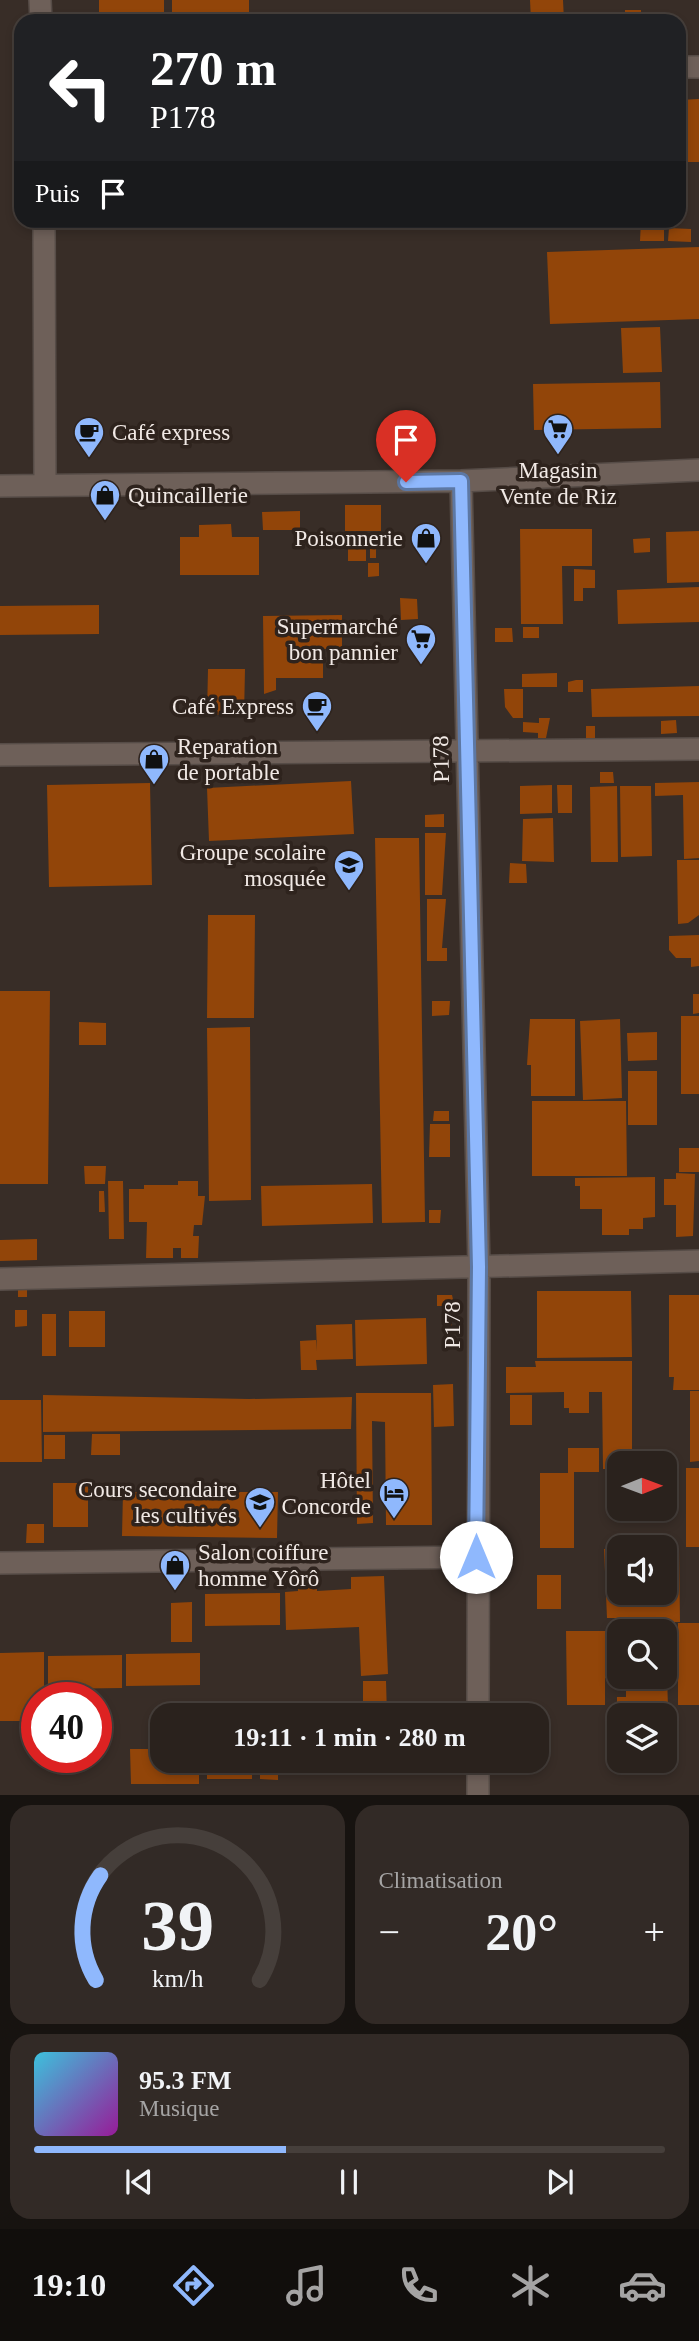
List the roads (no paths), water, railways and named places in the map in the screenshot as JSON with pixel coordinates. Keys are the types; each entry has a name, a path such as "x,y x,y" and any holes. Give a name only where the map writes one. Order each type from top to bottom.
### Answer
{"street":[{"path":"44,228 45,484"},
{"path":"0,486 461,481 699,470"},
{"name":"P178","path":"461,481 479,1267 476,1557 478,1703"},
{"path":"0,754 699,748"},
{"path":"0,1279 699,1261"},
{"path":"0,1563 476,1557"},
{"path":"478,1773 478,1795"}],"place":[{"name":"Magasin Vente de Riz","path":"558,456"},
{"name":"Café express","path":"89,459"},
{"name":"Quincaillerie","path":"105,522"},
{"name":"Poisonnerie","path":"426,565"},
{"name":"Supermarché bon pannier","path":"421,666"},
{"name":"Café Express","path":"317,733"},
{"name":"Reparation de portable","path":"154,786"},
{"name":"Groupe scolaire mosquée","path":"349,892"},
{"name":"Hôtel Concorde","path":"394,1520"},
{"name":"Cours secondaire les cultivés","path":"260,1529"},
{"name":"Salon coiffure homme Yôrô","path":"175,1592"}]}
